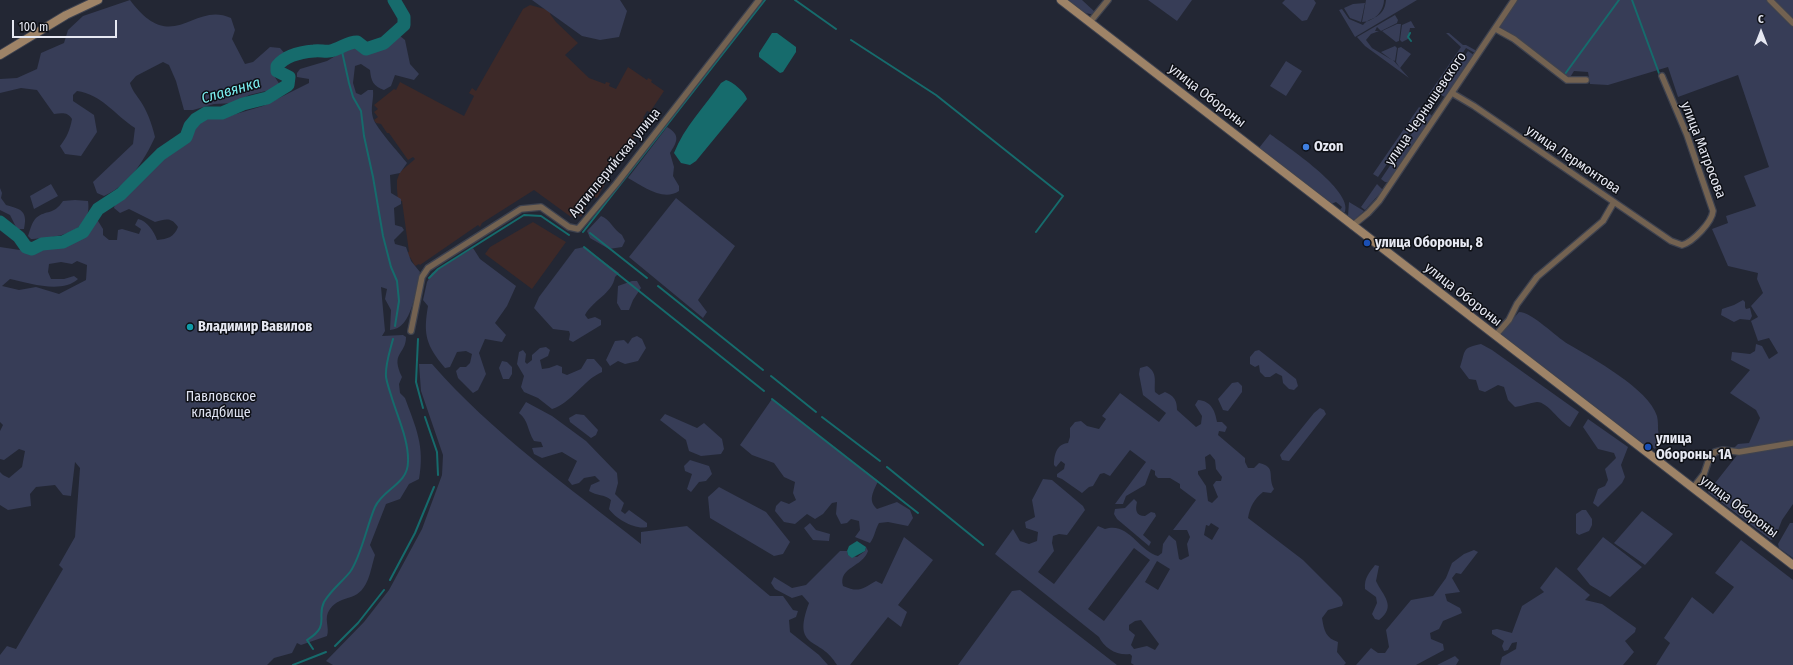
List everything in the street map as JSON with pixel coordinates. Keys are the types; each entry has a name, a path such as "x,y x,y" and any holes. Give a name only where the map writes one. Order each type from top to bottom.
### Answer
{"street":[{"path":"0,55 66,15 98,0"},
{"name":"Артиллерийская улица","path":"411,331 422,277 428,268 521,209 541,207 569,227 578,229 621,178 759,0"},
{"name":"улица Обороны","path":"1061,0 1793,565"},
{"path":"1090,22 1108,0"},
{"name":"улица Чернышевского","path":"1352,226 1368,213 1379,201 1514,0"},
{"path":"1770,0 1793,23"},
{"path":"1496,28 1567,80 1586,80"},
{"name":"улица Матросова","path":"1662,76 1687,135 1706,186 1713,210 1713,216 1709,223 1692,239 1682,245"},
{"name":"улица Лермонтова","path":"1452,93 1671,241 1682,245"},
{"path":"1495,336 1509,320 1517,304 1537,277 1603,221 1614,202"},
{"path":"1693,488 1704,474 1708,462 1715,452 1723,450 1739,452 1793,443"}],"shaded area":[{"path":"530,5 552,11 550,14 556,22 578,43 565,55 589,78 605,84 606,82 610,83 609,86 616,89 628,67 647,80 648,78 652,80 651,82 664,91 650,112 647,111 643,118 647,122 600,181 605,184 597,198 589,195 582,206 586,208 581,217 575,213 571,217 534,190 482,223 480,227 478,225 420,265 415,266 410,257 403,258 402,254 409,252 402,201 398,201 397,180 400,172 415,159 413,157 408,160 389,133 387,133 381,124 376,123 374,120 378,117 374,112 378,109 374,105 394,89 396,90 400,82 464,116 474,96 469,93 472,88 476,91 523,9"},
{"path":"772,33 777,33 796,47 796,52 783,72 780,73 759,57 759,53"},
{"path":"726,80 744,93 747,99 696,161 690,165 681,163 674,153 678,143 695,117 721,83"},
{"path":"533,222 566,242 532,289 485,254 490,247"},
{"path":"857,541 866,547 865,551 852,558 848,555 847,551 849,546"}],"green space":[{"path":"130,0 145,17 159,25 171,26 182,24 205,16 218,14 231,18 235,30 232,39 245,64 253,62 270,47 280,48 286,55 274,65 271,71 280,85 270,90 249,95 236,103 214,104 193,110 184,110 176,81 169,65 163,62 136,76 130,83 147,112 155,137 146,155 135,171 121,186 104,196 97,193 93,182 133,144 135,128 101,101 86,93 77,91 73,95 73,101 94,115 97,132 81,156 65,154 60,146 69,130 72,119 69,115 60,113 54,114 37,90 21,88 0,93 0,79 17,78 37,69 41,53 64,43 68,30 83,16"},
{"path":"532,0 620,0 627,11 619,37 600,40 582,36"},
{"path":"1067,0 1082,0 1095,12 1092,14 1085,13"},
{"path":"1148,0 1192,0 1177,21"},
{"path":"1285,0 1314,0 1316,3 1307,20 1302,21 1282,3"},
{"path":"1366,0 1384,0 1384,4 1378,15 1366,22 1362,22"},
{"path":"1386,0 1417,0 1355,37 1339,10 1342,9 1349,19 1363,25 1383,11"},
{"path":"1517,0 1793,0 1793,440 1775,442 1769,446 1750,446 1740,450 1734,448 1738,444 1749,443 1760,418 1756,410 1730,393 1750,370 1731,360 1732,352 1750,354 1755,351 1756,344 1762,346 1769,359 1778,353 1769,338 1758,341 1751,321 1758,317 1751,306 1763,293 1757,279 1758,273 1728,266 1712,229 1728,223 1726,216 1756,206 1744,176 1769,167 1738,75 1678,97 1668,67 1608,85 1590,84 1588,72 1574,71 1569,79 1500,27"},
{"path":"1365,3 1361,22 1350,18 1344,8 1353,4"},
{"path":"1395,15 1398,20 1397,23 1381,31 1377,27 1375,31 1379,31 1371,34 1366,40 1372,48 1392,60 1381,52 1395,46 1397,48 1395,61 1393,60 1409,78 1365,46 1357,37"},
{"path":"1411,21 1415,28 1410,28 1408,39 1402,42 1400,40 1402,25"},
{"path":"1397,24 1401,24 1399,41 1396,42 1382,31"},
{"path":"1446,33 1449,33 1463,45 1475,50 1475,53 1466,48 1433,97 1429,94 1461,47"},
{"name":"Павловское кладбище","path":"400,36 405,40 410,64 419,74 414,80 395,75 391,86 384,90 375,85 371,77 370,70 361,64 355,66 353,83 356,93 361,95 368,90 373,90 373,118 383,134 407,163 400,173 390,175 391,193 401,199 401,204 394,208 395,225 402,227 404,230 394,240 395,244 406,247 411,261 420,272 412,307 404,323 398,328 390,330 391,310 385,299 387,289 381,287 385,331 382,336 403,335 406,337 404,347 398,358 399,369 402,377 399,384 400,393 405,398 416,428 420,447 421,467 419,479 409,484 400,499 386,504 370,545 375,555 368,580 362,590 332,606 327,616 327,636 301,645 297,643 292,653 274,658 267,665 0,665 0,655 7,646 16,649 63,569 59,565 75,537 80,468 75,462 71,496 63,495 55,485 36,487 30,494 31,506 8,510 0,505 0,472 9,478 22,467 25,451 19,449 4,460 0,459 0,431 3,425 0,422 0,247 33,252 45,247 65,245 79,239 95,220 98,221 103,229 103,235 109,240 117,240 118,230 122,229 139,234 141,229 135,225 138,219 150,227 157,240 170,237 175,233 178,227 171,220 155,222 129,209 120,213 114,208 115,202 164,157 187,141 198,122 209,115 229,116 263,106 309,83 309,79 297,77 297,73 300,69 327,61 352,46 372,49 383,46","holes":["77,261 87,265 86,280 59,294 36,287 19,290 2,286 10,279 36,285 54,287 63,286 78,279 74,276 64,279 51,279 48,272 49,264 61,262 72,264"]},
{"path":"1401,47 1411,54 1400,68 1396,62 1398,48"},
{"path":"1468,51 1474,55 1445,97 1438,94"},
{"path":"1286,61 1302,71 1286,96 1270,86"},
{"path":"1419,107 1424,110 1378,177 1373,174"},
{"path":"1427,111 1433,117 1389,182 1385,182 1381,179"},
{"path":"667,127 676,136 676,142 670,153 674,167 673,176 679,186 679,191 666,195 653,192 628,178"},
{"path":"1270,134 1303,158 1329,181 1339,192 1345,203 1345,212 1341,212 1340,210 1342,207 1336,202 1331,204 1259,148"},
{"path":"51,184 58,196 34,209 30,196"},
{"path":"1377,184 1383,190 1365,210 1361,207"},
{"path":"0,188 2,193 1,198 6,205 16,208 24,215 24,229 17,229 10,215 0,210"},
{"path":"676,198 735,246 698,300 707,312 703,318 629,257"},
{"path":"63,201 88,201 88,212 85,221 78,227 70,232 51,237 31,239 28,236 32,224 36,218 40,215 53,211"},
{"path":"1349,202 1364,211 1354,220 1348,216"},
{"path":"601,216 607,219 622,235 625,241 622,247 609,249 590,238 587,231"},
{"path":"584,247 619,273 606,293 588,310 585,315 588,319 595,317 601,320 601,325 573,342 569,340 569,331 553,329 534,308 539,297 575,249"},
{"path":"473,248 480,259 516,286 507,306 495,323 506,335 502,342 485,339 479,353 486,374 478,390 473,393 458,378 456,371 460,367 466,367 470,363 472,354 466,351 457,352 450,367 445,368 430,346 426,332 428,306 423,300 427,282 432,273"},
{"path":"632,281 637,281 641,288 633,300 629,310 621,310 617,303 618,286"},
{"path":"1743,300 1745,302 1746,309 1750,308 1752,316 1750,320 1740,319 1734,322 1721,315 1722,309"},
{"path":"1519,312 1537,320 1563,341 1605,366 1632,385 1643,395 1652,406 1657,416 1659,437 1655,449 1647,444 1645,445 1501,336 1501,333"},
{"path":"637,336 642,339 646,348 638,361 625,364 618,361 610,366 606,360 615,341 624,340 628,344 632,338"},
{"path":"1481,344 1492,350 1579,412 1570,427 1541,403 1537,402 1515,407 1508,400 1504,387 1498,385 1485,392 1479,390 1476,380 1469,379 1460,367 1465,351 1470,347"},
{"path":"546,347 550,350 548,356 540,360 542,369 557,365 562,367 562,373 567,375 581,369 587,359 594,359 602,368 602,372 589,380 566,402 552,409 538,398 524,392 521,387 524,376 517,364 519,352 523,350 526,354 525,362 527,364 532,360 532,355 540,348"},
{"path":"1259,350 1296,379 1298,386 1294,390 1289,389 1283,383 1282,376 1276,373 1270,377 1265,377 1260,372 1259,365 1255,367 1250,364 1250,357 1255,351"},
{"path":"502,361 507,362 512,367 512,374 509,379 503,379 499,368"},
{"path":"419,364 432,364 455,389 506,436 559,480 641,544 641,532 687,526 770,596 783,596 793,610 798,611 796,617 789,620 790,632 819,655 828,665 333,665 326,661 364,622 389,590 422,529 442,475 443,455 421,391"},
{"path":"1147,366 1153,371 1155,378 1155,392 1159,395 1165,392 1171,395 1176,401 1177,410 1196,427 1201,424 1202,416 1195,405 1198,400 1209,404 1214,410 1217,422 1222,422 1227,427 1225,432 1219,431 1218,435 1245,458 1248,468 1254,468 1259,463 1268,467 1271,473 1271,480 1274,489 1271,493 1263,492 1257,497 1251,507 1248,518 1303,560 1341,598 1343,603 1342,606 1328,610 1322,618 1328,636 1338,642 1337,652 1346,663 1344,665 1134,665 1131,663 1132,656 1130,654 1120,654 1108,648 1099,637 995,554 1013,529 1020,541 1029,544 1037,541 1038,532 1026,528 1025,522 1035,517 1032,500 1043,479 1052,480 1083,506 1085,510 1067,535 1059,534 1053,536 1052,543 1054,551 1038,572 1054,584 1098,526 1105,529 1120,529 1127,533 1145,549 1158,556 1162,553 1163,544 1169,535 1176,541 1179,559 1181,560 1189,556 1187,544 1190,537 1187,530 1173,530 1196,500 1180,488 1180,484 1170,478 1158,478 1155,475 1155,471 1151,469 1145,485 1126,496 1123,504 1115,504 1146,462 1130,450 1110,476 1104,473 1100,474 1093,486 1089,487 1082,493 1057,477 1057,474 1064,469 1065,464 1061,461 1056,467 1054,465 1056,453 1061,445 1068,443 1070,428 1075,422 1081,421 1087,426 1099,429 1106,419 1102,416 1120,393 1159,422 1166,413 1143,395 1139,374 1140,368","holes":["1210,454 1215,460 1216,469 1222,477 1221,481 1216,481 1213,485 1218,497 1212,503 1208,501 1206,486 1198,474 1198,471 1206,469 1205,457","1211,523 1219,528 1212,540 1204,535 1206,525 1209,526","1134,548 1150,560 1104,621 1088,609","1157,561 1170,569 1158,590 1145,582","1141,620 1159,644 1155,650 1147,646 1134,649 1131,645 1135,635 1129,630 1129,625 1135,621"]},
{"path":"1238,382 1242,386 1242,392 1228,411 1223,410 1218,399 1232,383"},
{"path":"772,399 878,481 872,495 872,502 877,509 897,502 910,510 913,518 908,526 888,522 879,523 870,543 855,537 860,530 859,521 851,519 847,523 841,524 836,514 837,502 832,503 823,514 815,519 807,514 795,524 784,522 775,511 776,506 781,501 789,504 796,500 793,493 795,482 784,477 774,463 752,455 740,445"},
{"path":"526,402 552,416 586,441 617,473 618,483 615,494 624,503 621,511 625,514 629,510 647,523 647,527 637,527 621,520 609,509 611,500 589,491 591,485 600,481 595,476 584,478 579,483 572,485 568,480 577,461 562,452 542,458 534,454 532,448 543,447 541,442 534,441 525,419 519,413"},
{"path":"1320,408 1324,410 1326,414 1289,461 1282,460 1280,455 1314,413"},
{"path":"576,414 584,415 598,430 596,435 591,438 570,422 569,418"},
{"path":"665,414 697,428 704,423 722,439 724,449 721,454 701,456 689,451 686,440 660,420"},
{"path":"1588,419 1628,447 1621,465 1625,477 1622,483 1598,507 1593,503 1598,489 1605,486 1608,480 1605,469 1616,458 1614,453 1598,449 1583,427"},
{"path":"1793,441 1793,504 1782,520 1775,538 1771,540 1708,492 1738,454"},
{"path":"690,460 709,466 712,474 706,481 699,482 691,492 687,489 692,474 685,471 684,466"},
{"path":"719,487 766,512 790,542 783,554 774,556 710,518 708,497"},
{"path":"1134,499 1137,502 1136,510 1138,514 1145,516 1151,512 1155,513 1156,516 1143,535 1151,542 1149,546 1117,519 1114,514 1115,509 1125,508"},
{"path":"1582,510 1586,510 1592,519 1592,525 1589,531 1579,535 1576,533 1576,514"},
{"path":"1642,511 1673,534 1645,565 1614,543"},
{"path":"810,523 816,530 830,534 829,541 813,540 804,528"},
{"path":"1790,523 1793,523 1793,558 1779,548 1778,544"},
{"path":"904,537 933,560 898,605 907,612 901,627 888,617 850,665 837,665 830,656 810,641 806,636 804,629 804,618 809,603 802,595 792,598 775,589 771,583 774,577 792,588 806,585 840,551 847,551 848,555 857,557 865,551 866,547 868,551 865,556 844,575 842,580 843,586 857,590 876,581 882,584"},
{"path":"1603,537 1642,567 1610,597 1590,585 1577,569"},
{"path":"1741,540 1793,580 1793,665 1656,665 1670,643 1664,638 1692,597 1713,614 1734,587 1715,573"},
{"path":"1474,550 1478,552 1461,574 1456,573 1452,578 1460,592 1445,594 1447,601 1460,608 1462,613 1443,621 1439,629 1430,633 1431,639 1443,644 1444,650 1416,665 1356,665 1371,648 1378,653 1385,653 1389,647 1386,630 1411,600 1433,596 1446,578 1452,563 1464,554"},
{"path":"1375,565 1379,566 1376,581 1385,596 1388,605 1384,615 1379,620 1375,619 1372,614 1377,603 1376,597 1365,589 1366,579"},
{"path":"1556,567 1590,595 1585,600 1602,604 1636,628 1635,632 1625,641 1634,652 1623,665 1500,665 1502,657 1516,649 1517,642 1512,643 1508,650 1504,651 1502,646 1504,641 1492,634 1492,630 1497,629 1512,633 1522,606 1544,592 1540,588"},
{"path":"1020,590 1117,665 958,665 1012,591"},
{"path":"1455,656 1459,660 1456,665 1437,665"}],"waterway":[{"name":"Славянка","path":"0,222 19,237 26,247 32,249 42,244 63,242 83,232 98,209 121,194 161,154 186,137 190,126 196,119 206,113 222,113 243,104 267,98 288,85 289,77 277,71 277,66 284,60 304,52 330,51 353,42 357,42 366,49 384,43 404,25 404,17 394,0"},
{"path":"583,232 765,0"},
{"path":"795,0 836,29"},
{"path":"1565,74 1619,0"},
{"path":"1632,0 1660,76"},
{"path":"1410,33 1408,37 1411,41"},
{"path":"851,40 936,95 1063,196 1036,232"},
{"path":"341,47 353,97 361,111 364,136 383,236 391,267 397,281 399,301 395,326"},
{"path":"429,278 438,269 524,215 541,216 569,235"},
{"path":"590,233 647,278"},
{"path":"584,247 764,391"},
{"path":"658,286 763,370"},
{"path":"313,649 307,640 314,635 321,626 321,613 324,602 354,566 361,550 375,507 384,495 400,481 407,470 407,445 386,377 387,362 393,339"},
{"path":"418,339 416,382 423,408"},
{"path":"771,376 816,412"},
{"path":"772,399 918,513"},
{"path":"425,417 437,452 438,475"},
{"path":"822,417 880,461"},
{"path":"887,467 983,545"},
{"path":"390,580 415,533 434,487"},
{"path":"335,646 358,623 384,590"},
{"path":"293,665 326,652"}],"place":[{"name":"Ozon","path":"1306,147"},
{"name":"улица Обороны, 8","path":"1367,243"},
{"name":"Владимир Вавилов","path":"190,327"},
{"name":"улица Обороны, 1А","path":"1648,447"}]}
